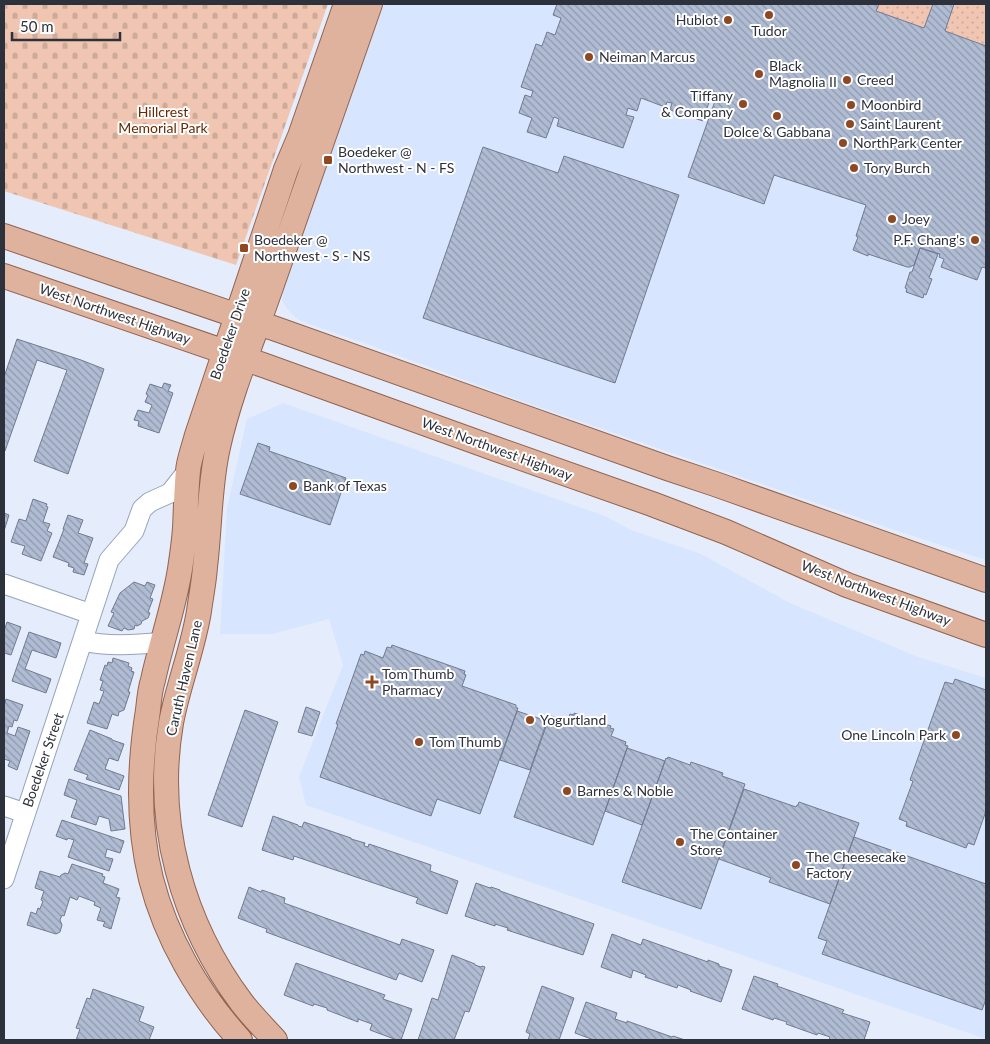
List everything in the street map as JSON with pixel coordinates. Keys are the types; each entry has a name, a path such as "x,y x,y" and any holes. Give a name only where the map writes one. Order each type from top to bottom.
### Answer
{"main road":[{"name":"Boedeker Drive","path":"248,320 286,169 300,136 346,4"},
{"name":"Boedeker Drive","path":"248,320 370,4"},
{"path":"4,236 986,580"},
{"name":"West Northwest Highway","path":"4,276 235,355 652,504 726,532 847,585 986,634"},
{"name":"Caruth Haven Lane","path":"175,638 198,618 206,567 213,473 217,449 225,418 235,355 248,320"},
{"name":"Boedeker Drive","path":"188,470 196,435 235,355"},
{"name":"Caruth Haven Lane","path":"188,470 185,531 175,638 175,661 152,680 145,725 141,768 144,843 151,879 165,921 179,952 204,994 230,1030 240,1040"},
{"name":"Caruth Haven Lane","path":"175,638 178,691 171,724 166,775 168,824 176,869 202,938 219,970 243,1005 275,1040"}],"street":[{"name":"Boedeker Drive","path":"83,641 109,560 134,531 142,509 150,502 170,492 188,470"},
{"path":"4,584 91,614"},
{"path":"83,641 113,644 175,638"},
{"name":"Boedeker Street","path":"4,879 83,641"},
{"path":"4,806 25,813"}],"shaded area":[{"path":"380,4 986,4 986,560 530,404 309,324 293,315 282,301 283,284"},
{"path":"283,403 605,516 631,530 701,554 790,603 918,657 986,678 986,1039 306,805 299,777 343,665 329,619 272,634 220,634 227,508 247,419"}],"green space":[{"name":"Hillcrest Memorial Park","path":"4,4 328,4 236,265 4,191"},
{"path":"879,4 933,4 924,28 876,11"},
{"path":"954,4 986,4 986,46 945,31"}],"building":[{"name":"NorthPark Center","path":"557,4 879,4 876,11 924,28 933,4 954,4 945,31 986,46 986,268 982,267 977,280 941,267 944,259 939,257 940,254 920,248 914,265 910,267 853,250 866,205 774,175 764,204 688,177 715,101 710,99 703,121 670,110 672,103 667,102 665,107 641,98 637,111 628,108 626,115 634,117 623,148 557,126 559,119 554,117 546,138 527,132 532,118 519,113 525,95 531,97 533,91 521,87 536,44 542,46 547,32 555,35 561,18 553,15"},
{"path":"483,147 558,173 564,156 679,195 615,383 423,318"},
{"path":"920,248 938,254 929,278 932,279 923,298 906,292 907,289 905,288"},
{"path":"17,339 104,369 68,474 34,461 67,370 37,360 4,451 4,377"},
{"path":"164,383 171,385 168,391 173,393 159,433 138,426 139,421 134,420 138,410 149,413 152,405 145,402 150,384 162,388"},
{"name":"Bank of Texas","path":"258,443 270,447 269,451 346,478 330,525 240,494"},
{"path":"33,499 47,504 46,506 48,507 43,522 50,524 47,531 52,533 41,561 22,554 25,546 11,542 19,519 26,521"},
{"path":"4,513 9,515 4,531"},
{"path":"68,515 83,520 78,533 93,538 84,563 88,564 84,575 73,572 74,568 68,566 69,563 53,557"},
{"path":"134,582 145,586 147,582 155,585 150,598 153,599 148,612 150,613 148,618 142,621 141,624 135,625 134,629 128,630 124,628 122,631 108,626 114,613 111,612 120,593"},
{"path":"7,622 21,627 11,655 4,653 4,628"},
{"path":"29,632 61,643 56,658 32,650 25,669 51,679 46,693 12,681"},
{"name":"Tom Thumb","path":"392,645 465,671 464,674 466,675 462,686 516,705 516,708 518,708 480,814 437,799 431,816 320,777 338,724 336,724 361,654 364,655 365,651 383,658 387,647 391,648"},
{"path":"113,658 129,663 128,666 134,672 124,710 119,712 118,716 112,714 107,729 87,723 94,702 99,704 104,691 100,690 103,681 100,680 105,665 107,666 108,662 112,663"},
{"name":"One Lincoln Park","path":"955,679 986,690 986,811 974,845 968,843 966,848 906,826 907,822 899,819 913,781 910,780 945,682 953,684"},
{"path":"6,699 23,705 17,721 14,720 12,727 9,726 7,733 15,736 18,727 30,731 17,770 8,766 10,761 4,759 4,706"},
{"path":"306,707 320,712 312,736 298,732"},
{"path":"245,710 278,722 242,827 208,815"},
{"path":"517,711 547,721 530,770 500,760"},
{"name":"Barnes & Noble","path":"574,713 611,726 610,728 614,729 611,736 626,742 625,745 628,746 593,845 514,817 549,718 551,719 551,716 567,722 570,714 574,715"},
{"path":"90,730 124,744 118,761 109,758 105,769 124,776 119,790 86,779 88,775 74,770"},
{"path":"627,748 665,761 642,825 605,811"},
{"name":"The Container Store","path":"668,757 690,765 691,762 723,773 722,776 745,784 701,909 622,882 666,758"},
{"path":"69,779 121,796 125,829 111,831 109,819 99,816 96,825 71,817 77,800 64,795"},
{"path":"744,789 796,807 799,802 859,823 830,904 769,882 771,878 719,859"},
{"path":"273,816 302,827 304,822 365,843 364,846 368,847 369,844 431,865 430,871 458,881 447,914 416,903 418,898 294,856 293,860 262,850"},
{"path":"62,820 124,841 120,853 107,849 105,857 113,859 109,871 68,857 74,840 68,838 67,840 56,836"},
{"path":"854,837 986,884 986,999 982,1010 822,954 827,941 818,938"},
{"path":"72,864 103,874 102,876 105,877 103,883 119,889 116,897 120,898 111,929 103,926 105,922 97,920 101,908 94,905 95,902 79,896 77,900 70,897 64,916 62,915 60,920 62,925 60,932 56,934 27,925 31,912 36,914 43,901 41,900 44,891 35,888 40,871 60,877 65,873 68,874"},
{"path":"476,883 594,924 583,955 507,930 508,928 495,924 495,926 465,916"},
{"path":"249,887 285,898 284,903 400,945 402,939 434,950 422,982 399,973 396,980 266,932 267,929 238,918"},
{"path":"612,934 641,945 643,939 708,962 708,960 732,970 721,1002 678,985 677,988 645,977 646,975 633,970 631,978 601,967"},
{"path":"452,955 475,965 485,967 469,1012 465,1011 454,1040 418,1040 432,998 438,1000"},
{"path":"296,963 385,995 383,999 412,1009 401,1040 370,1030 372,1024 358,1019 358,1022 327,1010 327,1008 314,1004 313,1006 284,995"},
{"path":"754,976 844,1010 842,1013 870,1022 864,1040 829,1040 830,1037 818,1033 817,1035 786,1024 787,1022 774,1018 773,1020 742,1009"},
{"path":"542,986 574,998 559,1040 528,1040 530,1034 526,1032"},
{"path":"93,989 144,1007 139,1021 154,1027 149,1040 76,1040 80,1029 76,1028 87,998 90,999"},
{"path":"586,1002 617,1013 615,1019 627,1023 627,1021 685,1040 594,1040 575,1033"}],"place":[{"name":"Tudor","path":"769,15"},
{"name":"Hublot","path":"728,20"},
{"name":"Neiman Marcus","path":"589,57"},
{"name":"Black Magnolia II","path":"759,74"},
{"name":"Creed","path":"847,80"},
{"name":"Tiffany & Company","path":"743,104"},
{"name":"Moonbird","path":"851,105"},
{"name":"Dolce & Gabbana","path":"777,116"},
{"name":"Saint Laurent","path":"850,124"},
{"name":"NorthPark Center","path":"843,143"},
{"name":"Boedeker @ Northwest - N - FS","path":"328,160"},
{"name":"Tory Burch","path":"854,168"},
{"name":"Joey","path":"892,219"},
{"name":"P.F. Chang's","path":"975,240"},
{"name":"Boedeker @ Northwest - S - NS","path":"244,248"},
{"name":"Bank of Texas","path":"293,486"},
{"name":"Tom Thumb Pharmacy","path":"372,682"},
{"name":"Yogurtland","path":"530,720"},
{"name":"One Lincoln Park","path":"956,735"},
{"name":"Tom Thumb","path":"419,742"},
{"name":"Barnes & Noble","path":"567,791"},
{"name":"The Container Store","path":"680,842"},
{"name":"The Cheesecake Factory","path":"796,865"}]}
